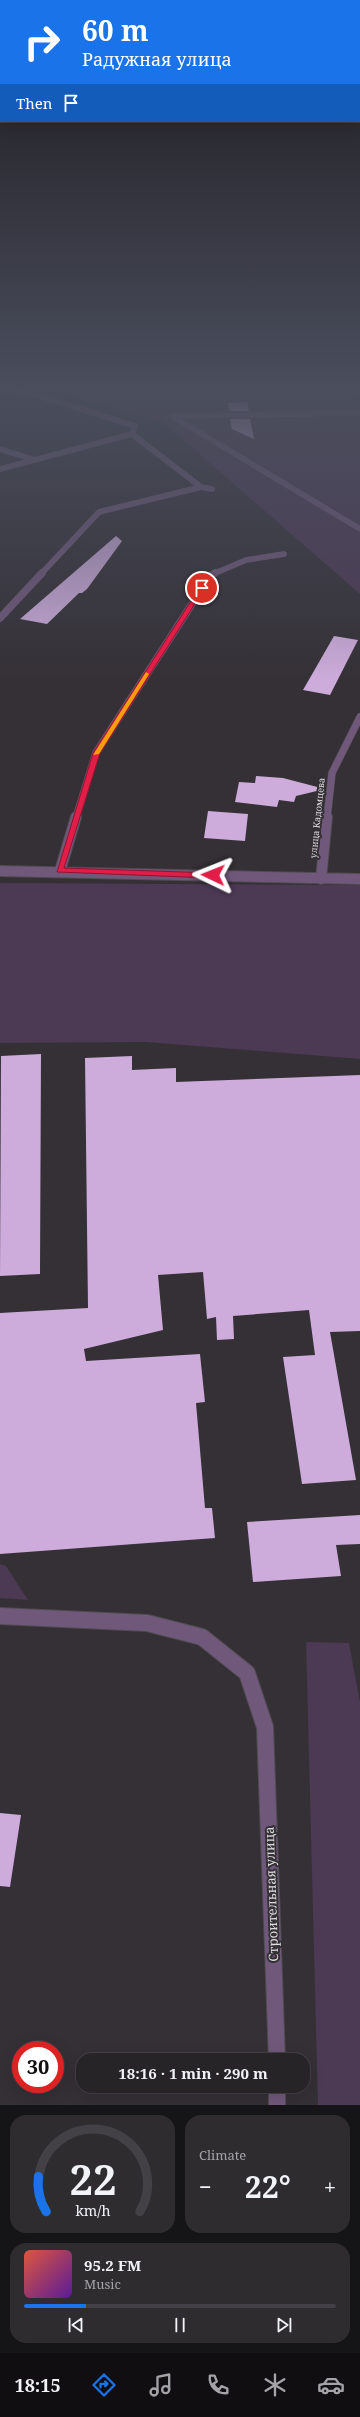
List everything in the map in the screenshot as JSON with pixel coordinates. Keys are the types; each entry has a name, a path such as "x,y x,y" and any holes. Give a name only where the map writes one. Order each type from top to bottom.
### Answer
{"street":[{"path":"287,485 360,529"},
{"path":"0,618 99,512 201,487 212,489"},
{"path":"60,871 96,753 210,576 227,565 250,557 284,554"},
{"name":"улица Кадомцева","path":"321,878 332,773 360,717"},
{"path":"0,871 60,871 360,879"},
{"name":"Строительная улица","path":"0,1616 147,1623 202,1637 247,1673 265,1727 277,2053"},
{"path":"276,2105 277,2093"}],"shaded area":[{"path":"235,485 360,485 360,594"},
{"path":"0,883 360,885 360,1059 146,1042 0,1043"},
{"path":"0,1564 6,1566 28,1600 0,1598"},
{"path":"306,1642 349,1643 360,1702 360,2105 318,2105"}],"building":[{"path":"116,536 122,541 87,589 82,593 79,593 47,624 20,619"},
{"path":"334,636 358,640 330,695 303,690"},
{"path":"256,776 283,778 325,789 296,796 294,802 279,800 277,807 235,802 239,782 255,783"},
{"path":"208,811 248,814 245,841 204,838"},
{"path":"41,1054 40,1274 0,1276 1,1056"},
{"path":"132,1056 132,1070 176,1068 176,1082 360,1075 360,1331 330,1332 356,1480 302,1484 283,1357 315,1355 309,1310 233,1316 234,1339 217,1340 216,1317 207,1319 203,1272 158,1275 163,1330 84,1349 86,1361 200,1354 205,1402 196,1403 205,1508 212,1508 215,1538 0,1554 0,1313 88,1308 85,1058"},
{"path":"360,1515 360,1544 336,1545 341,1576 253,1582 247,1522"},
{"path":"0,1813 21,1815 10,1887 0,1886"}],"slow traffic":[{"path":"96,754 146,674"}],"route":[{"path":"202,588 96,753 60,871 213,875"}]}
